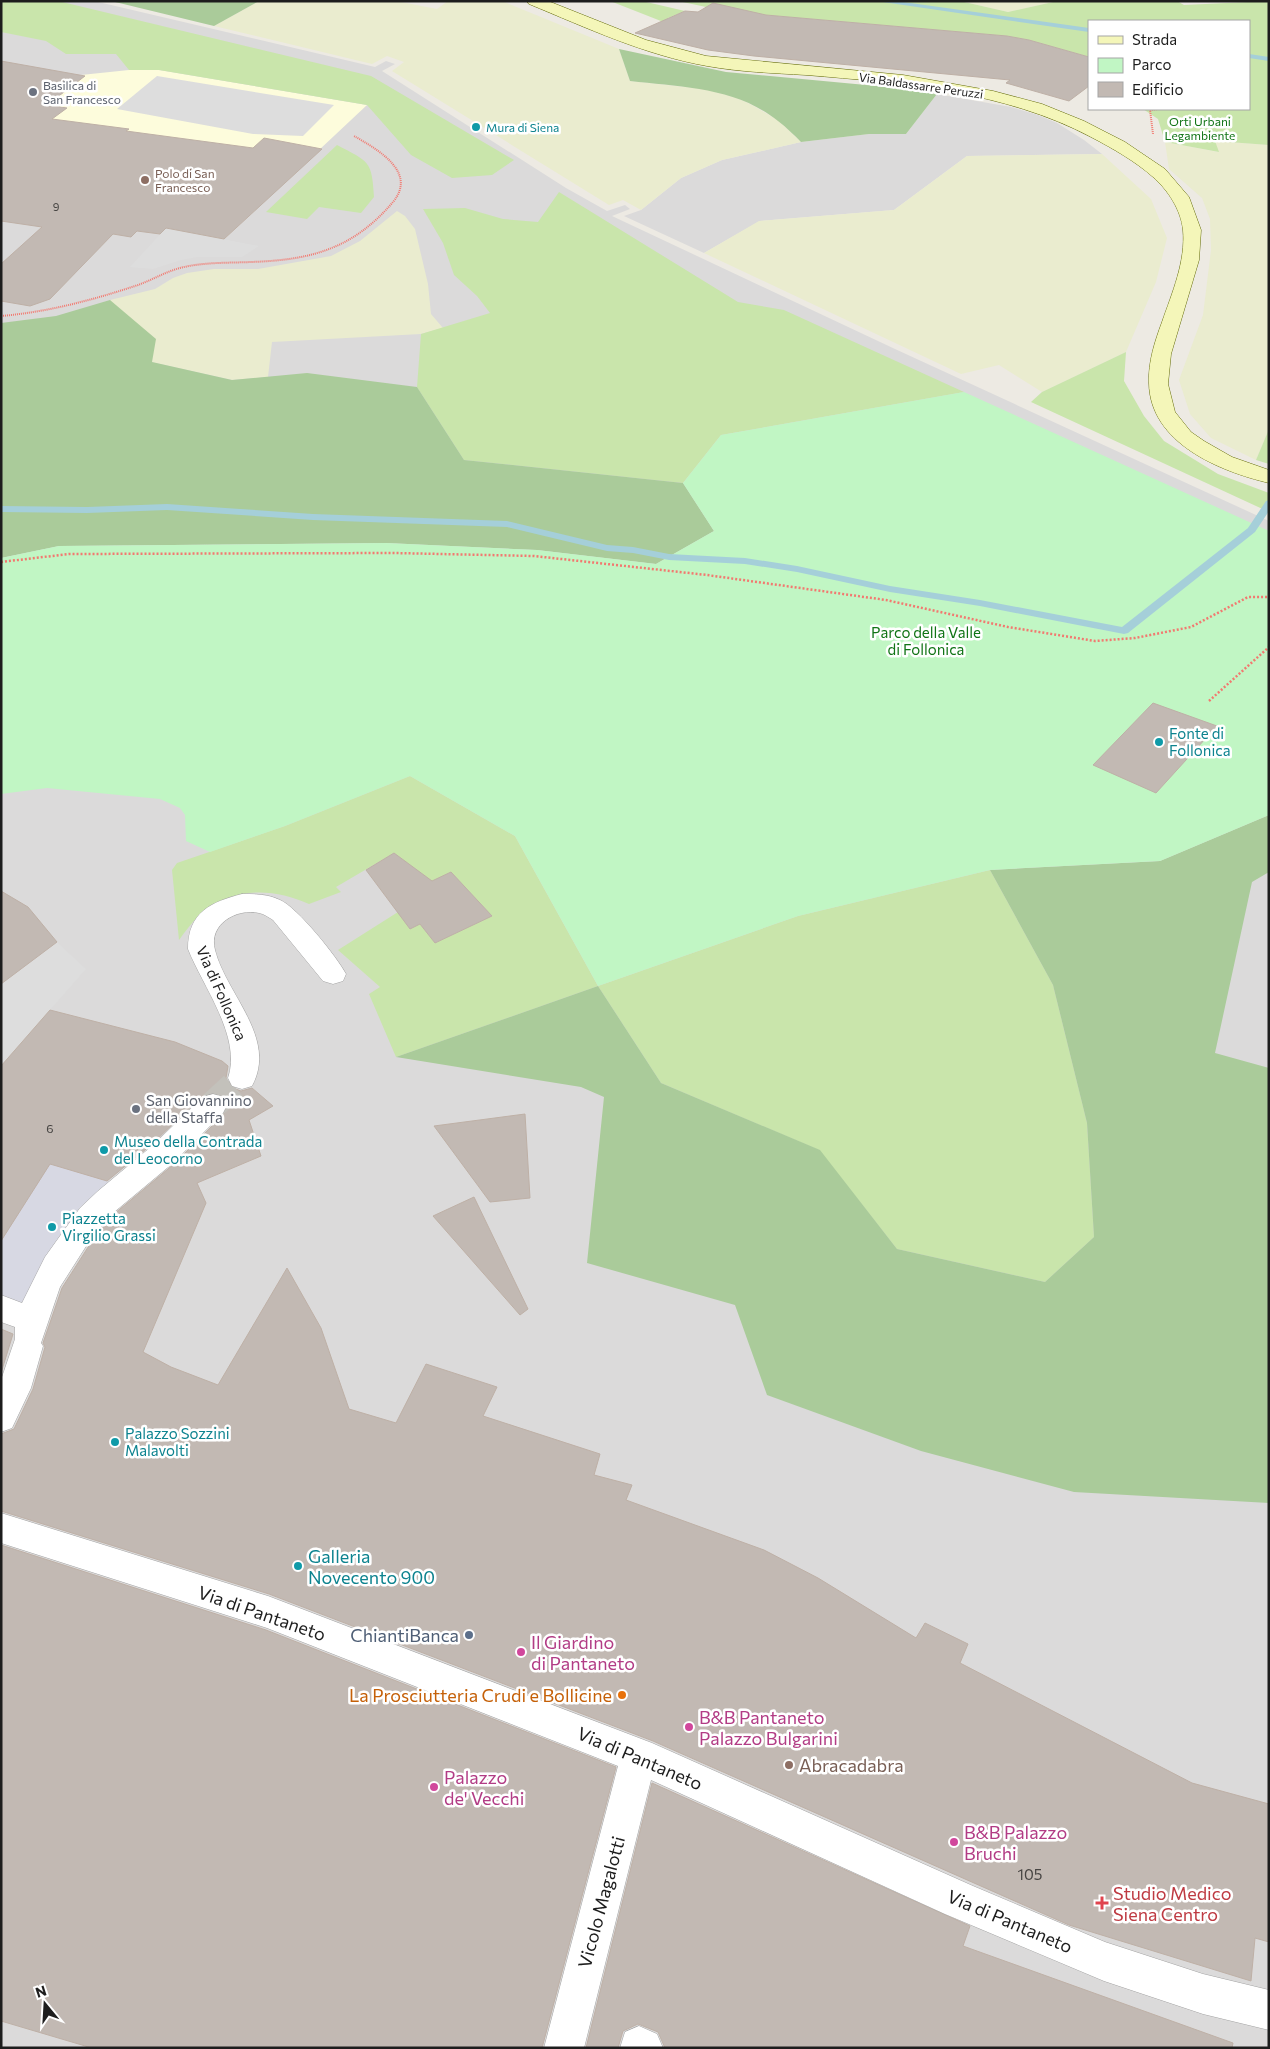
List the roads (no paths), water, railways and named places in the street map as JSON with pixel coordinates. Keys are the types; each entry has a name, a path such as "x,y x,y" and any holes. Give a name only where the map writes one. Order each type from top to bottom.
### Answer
{"street":[{"name":"Via Baldassarre Peruzzi","path":"534,1 630,39 698,59 739,65 917,82 1008,99 1077,122 1121,146 1172,186 1187,208 1193,229 1186,280 1160,364 1159,386 1165,412 1176,428 1191,441 1213,455 1269,477"},
{"name":"Via di Follonica","path":"242,1078 248,1066 245,1044 200,949 200,933 206,920 216,912 241,904 257,903 271,906 282,912 334,974"},
{"path":"1,1418 15,1388 29,1334 64,1252 94,1213 157,1160 213,1106"},
{"path":"1,1308 29,1334"},
{"name":"Via di Pantaneto","path":"1,1528 268,1612 639,1756 959,1900 1095,1958 1202,1994 1269,2010"},
{"name":"Vicolo Magalotti","path":"564,2048 639,1756"}],"waterway":[{"path":"879,1 1088,30"},
{"path":"1250,56 1269,59"},
{"path":"1,509 87,510 167,507 313,517 507,524 607,548 633,550 669,557 745,561 797,569 890,589 980,603 1124,631 1252,530 1269,503"}],"tunnel":[{"path":"213,1105 242,1078"}],"place":[{"name":"Basilica di San Francesco","path":"33,92"},
{"name":"Mura di Siena","path":"476,127"},
{"name":"Polo di San Francesco","path":"145,180"},
{"name":"Fonte di Follonica","path":"1159,742"},
{"name":"San Giovannino della Staffa","path":"136,1109"},
{"name":"Museo della Contrada del Leocorno","path":"104,1150"},
{"name":"Piazzetta Virgilio Grassi","path":"52,1227"},
{"name":"Palazzo Sozzini Malavolti","path":"115,1442"},
{"name":"Galleria Novecento 900","path":"298,1566"},
{"name":"ChiantiBanca","path":"469,1635"},
{"name":"Il Giardino di Pantaneto","path":"521,1652"},
{"name":"La Prosciutteria Crudi e Bollicine","path":"622,1695"},
{"name":"B&B Pantaneto Palazzo Bulgarini","path":"689,1727"},
{"name":"Abracadabra","path":"789,1765"},
{"name":"Palazzo de' Vecchi","path":"434,1787"},
{"name":"B&B Palazzo Bruchi","path":"954,1842"},
{"name":"Studio Medico Siena Centro","path":"1102,1903"}],"park label":[{"name":"Orti Urbani Legambiente","path":"1200,128"},
{"name":"Parco della Valle di Follonica","path":"926,640"}]}
